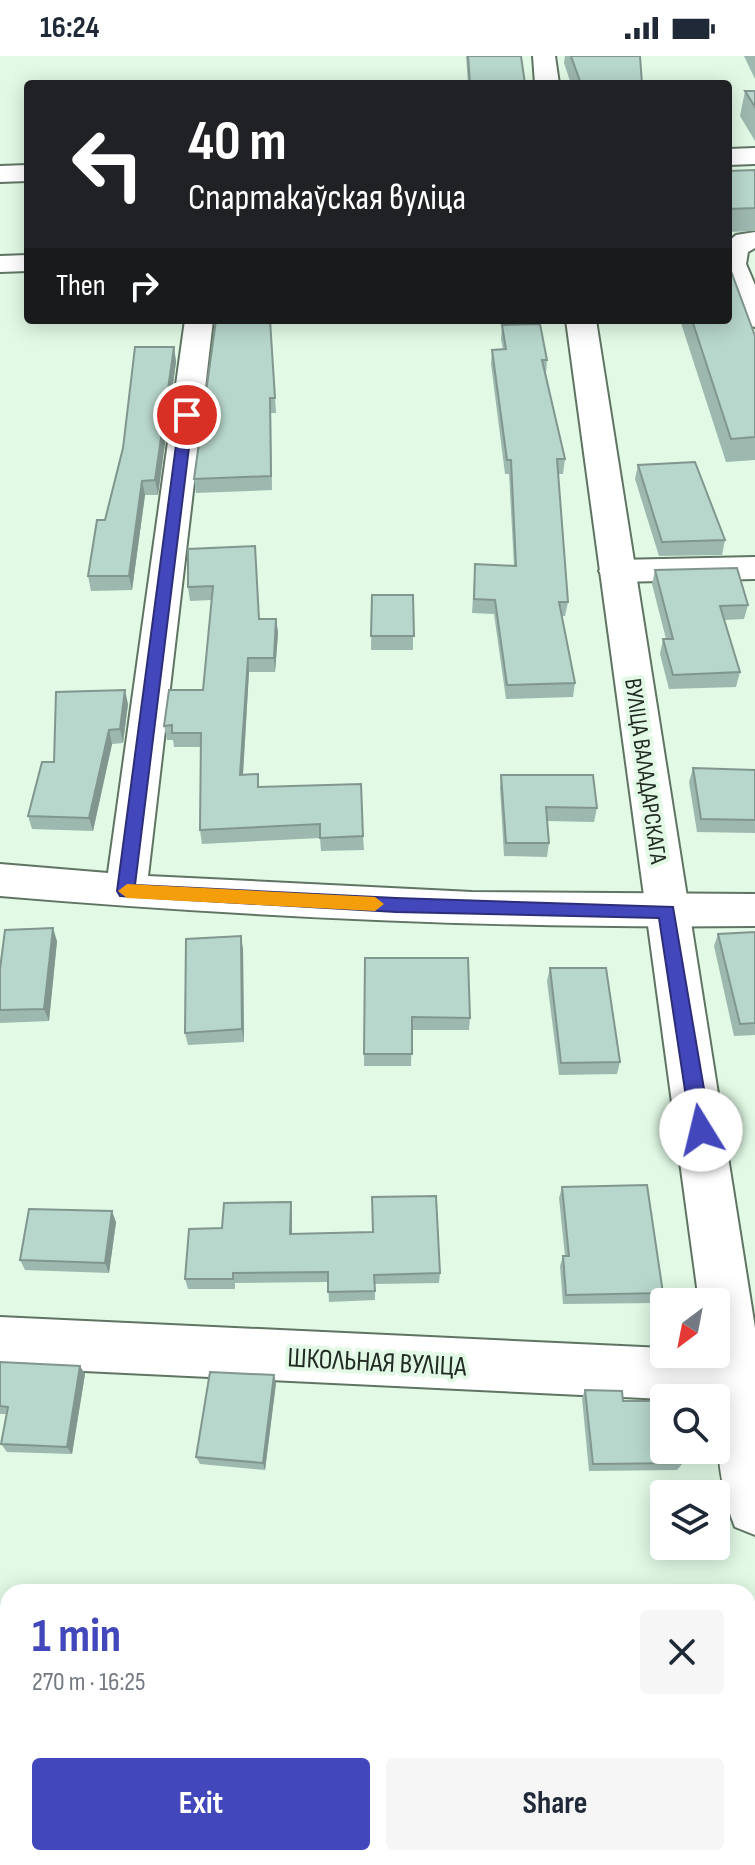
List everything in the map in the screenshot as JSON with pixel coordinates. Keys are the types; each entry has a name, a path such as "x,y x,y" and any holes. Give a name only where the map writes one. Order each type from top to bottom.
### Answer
{"main road":[{"path":"544,56 547,80"},
{"path":"732,157 755,156"},
{"path":"0,174 24,173"},
{"name":"ВУЛІЦА ВАЛАДАРСКАГА","path":"582,324 667,912 747,1378 755,1507"}],"street":[{"path":"755,240 745,241 735,250 733,264 755,319"},
{"path":"0,264 24,263"},
{"path":"126,891 198,324"},
{"path":"616,571 755,568"},
{"path":"0,880 126,891 396,905 667,912 755,910"},
{"name":"ШКОЛЬНАЯ ВУЛІЦА","path":"0,1342 747,1378"}],"building":[{"path":"468,56 521,56 524,80 470,80"},
{"path":"571,56 640,56 642,80 580,80"},
{"path":"745,91 755,91 755,107"},
{"path":"755,170 755,208 732,209 732,171"},
{"path":"732,274 755,336 755,437 731,439 693,324 732,324"},
{"path":"215,324 270,324 275,398 270,398 271,476 194,479"},
{"path":"540,324 547,360 542,360 565,459 557,459 568,602 559,602 575,683 507,685 495,600 474,599 475,564 516,566 511,460 507,460 492,350 506,349 502,325"},
{"path":"135,347 174,347 155,480 142,481 129,576 88,576 97,520 105,520 123,448"},
{"path":"695,462 725,540 662,542 638,465"},
{"path":"255,546 259,619 276,619 274,658 248,658 240,775 258,774 258,787 361,784 363,836 320,838 320,824 200,830 201,733 172,733 172,725 164,726 169,690 203,690 213,586 188,587 188,549"},
{"path":"737,568 748,605 720,606 740,672 673,675 663,639 673,639 655,570"},
{"path":"372,595 413,595 414,636 371,636"},
{"path":"125,690 120,729 109,730 89,818 28,816 42,762 54,762 56,692"},
{"path":"693,768 755,770 755,820 701,819"},
{"path":"501,775 593,775 597,808 546,807 549,843 506,843"},
{"path":"53,928 44,1009 0,1010 0,969 5,930"},
{"path":"755,932 755,1023 740,1024 718,934"},
{"path":"241,936 242,1029 185,1033 186,939"},
{"path":"365,958 468,958 470,1018 412,1017 412,1054 364,1054"},
{"path":"550,968 606,968 620,1062 561,1063"},
{"path":"647,1185 662,1288 650,1288 650,1293 566,1295 563,1256 569,1256 562,1187"},
{"path":"436,1196 440,1273 374,1275 375,1291 328,1292 328,1272 233,1273 233,1279 185,1279 189,1229 222,1228 224,1203 291,1202 290,1234 373,1232 372,1197"},
{"path":"29,1209 112,1211 105,1263 20,1260"},
{"path":"0,1362 80,1366 67,1447 1,1444 8,1407 0,1406"},
{"path":"210,1372 274,1375 263,1463 196,1457"},
{"path":"585,1390 622,1391 623,1401 650,1401 650,1463 593,1464"}],"slow traffic":[{"path":"127,891 375,904"}],"route":[{"path":"187,415 126,891 396,905 667,912 701,1130"}]}
